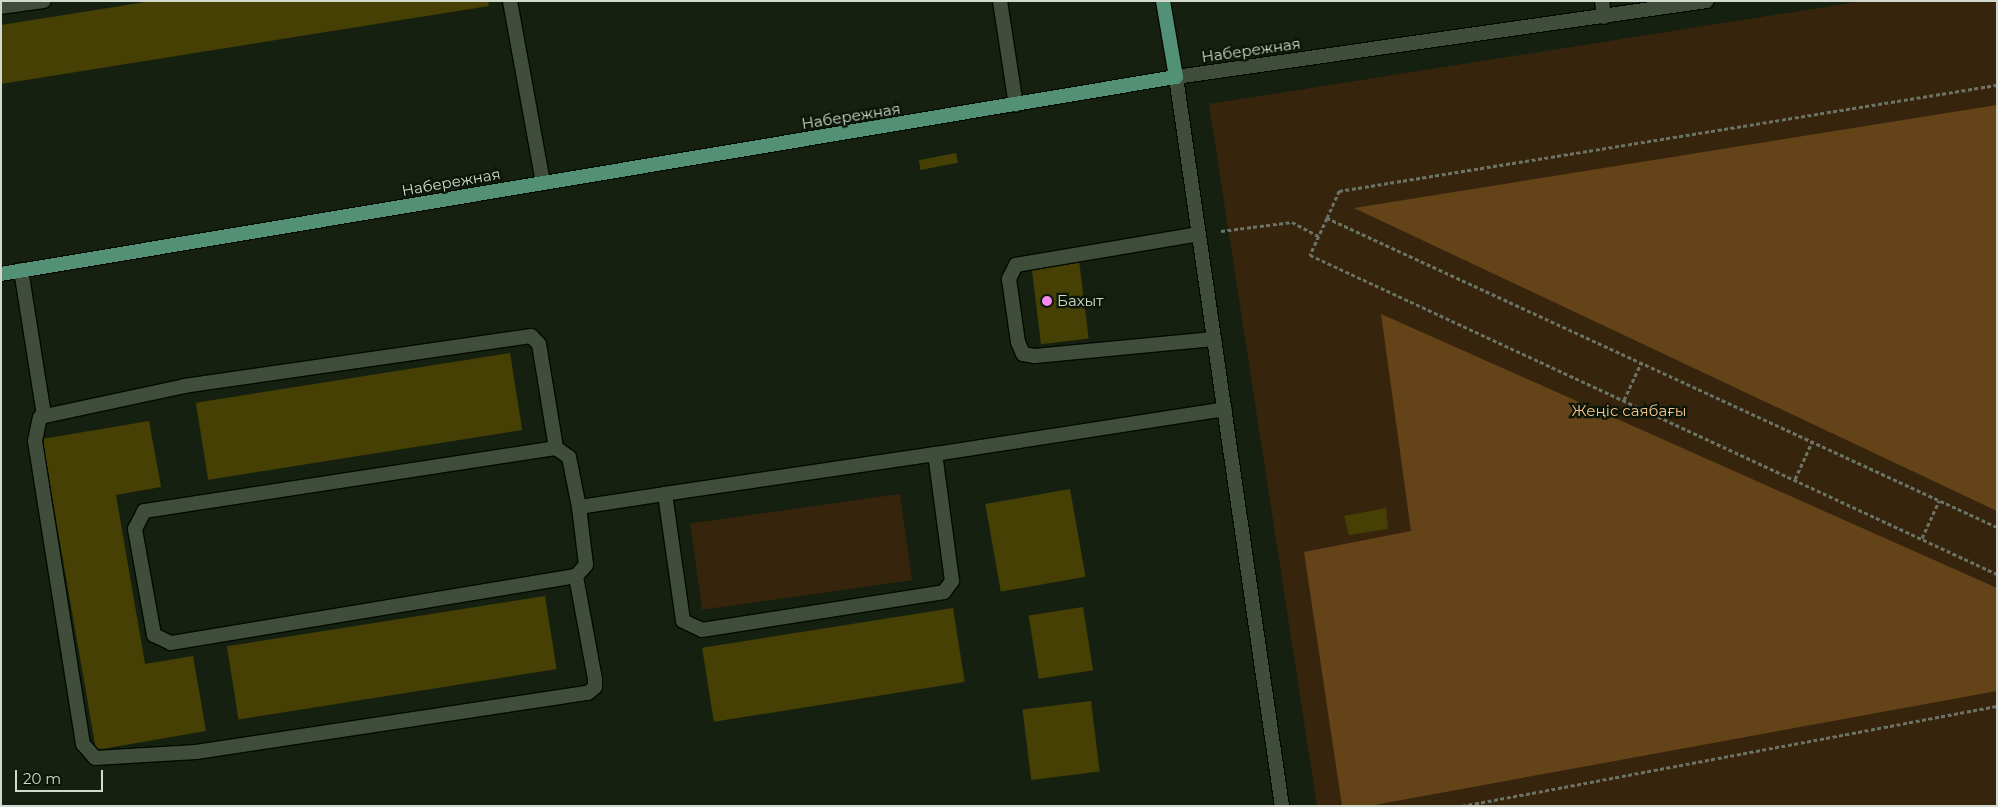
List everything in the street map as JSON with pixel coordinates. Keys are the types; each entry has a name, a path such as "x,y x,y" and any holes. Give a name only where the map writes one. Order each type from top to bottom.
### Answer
{"main road":[{"path":"1163,1 1176,77"},
{"name":"Набережная","path":"1,274 543,182 1016,106 1176,77"}],"street":[{"path":"1,8 44,1"},
{"path":"510,1 543,182"},
{"path":"1000,1 1016,106"},
{"path":"1602,1 1604,17"},
{"name":"Набережная","path":"1176,77 1707,1"},
{"path":"1176,77 1282,806"},
{"path":"1199,234 1016,264 1009,279 1018,342 1022,354 1034,356 1214,339"},
{"path":"21,270 44,415"},
{"path":"556,448 539,344 531,336 185,386 44,415 38,420 35,441 83,744 91,757 196,752 588,693 595,686 595,679 576,576"},
{"path":"579,507 1225,410"},
{"path":"556,448 569,457 579,507 586,564 576,576 164,642 152,627 135,529 139,516 152,508 556,448"},
{"path":"665,494 683,622 702,630 947,591 952,580 935,454"}],"path":[{"path":"1997,85 1339,192 1310,255 1997,574"},
{"path":"1327,218 1997,528"},
{"path":"1199,234 1292,222 1318,236"},
{"path":"1624,400 1641,363"},
{"path":"1794,479 1812,442"},
{"path":"1922,538 1939,501"},
{"path":"1462,806 1997,706"}],"green space":[{"name":"Жеңіс саябағы","path":"1863,1 1997,1 1997,806 1317,806 1209,104"},
{"path":"900,494 912,580 702,610 690,524"}],"shaded area":[{"path":"1997,105 1997,511 1354,208"},
{"path":"1381,314 1997,588 1997,691 1369,806 1342,806 1304,552 1411,531"}],"building":[{"path":"152,1 488,1 489,6 1,84 1,25"},
{"path":"956,153 958,163 921,170 919,160"},
{"path":"1079,260 1089,338 1041,344 1031,266"},
{"path":"510,353 522,430 208,480 196,403"},
{"path":"149,421 161,487 116,495 145,664 193,656 206,731 96,750 42,439"},
{"path":"1070,489 1085,577 1001,592 985,504"},
{"path":"1386,508 1388,529 1349,535 1344,516"},
{"path":"545,596 557,669 239,719 227,646"},
{"path":"1083,607 1093,670 1039,679 1029,616"},
{"path":"953,608 965,682 714,722 702,648"},
{"path":"1091,701 1100,771 1031,780 1023,709"}],"place":[{"name":"Бахыт","path":"1047,301"}]}
